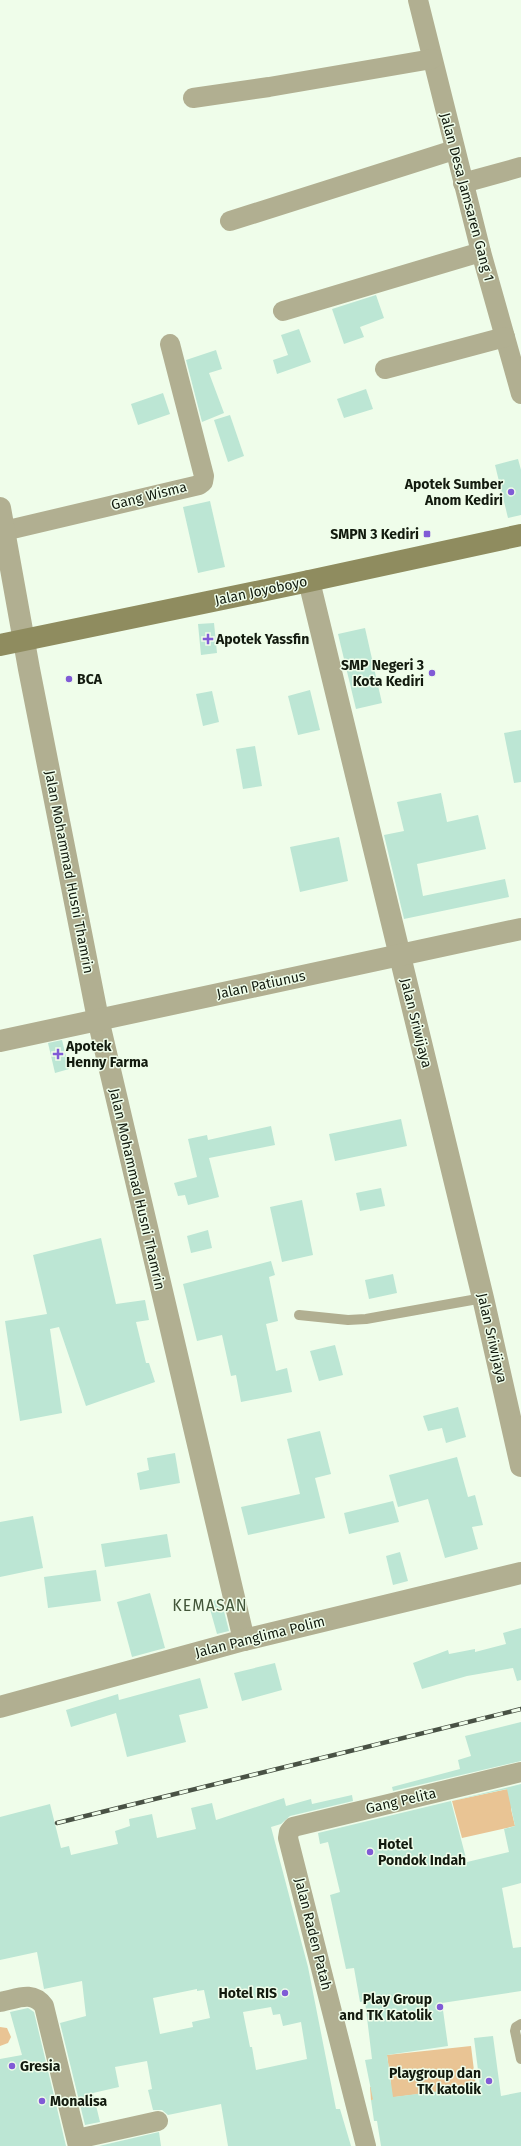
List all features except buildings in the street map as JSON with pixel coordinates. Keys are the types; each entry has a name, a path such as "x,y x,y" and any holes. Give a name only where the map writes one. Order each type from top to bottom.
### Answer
{"main road":[{"name":"Jalan Joyoboyo","path":"0,645 309,582 521,535"}],"street":[{"name":"Jalan Desa Jamsaren Gang 1","path":"418,0 454,150 521,394"},
{"path":"193,98 269,87 432,59"},
{"path":"230,221 454,150"},
{"path":"463,183 521,167"},
{"path":"283,311 481,252"},
{"path":"385,369 505,337"},
{"name":"Gang Wisma","path":"4,531 199,485 203,482 204,476 170,344"},
{"name":"Jalan Mohammad Husni Thamrin","path":"0,508 24,640 98,1019 244,1640"},
{"name":"Jalan Sriwijaya","path":"309,582 483,1298 521,1466"},
{"name":"Jalan Patiunus","path":"0,1040 521,928"},
{"name":"Jalan Panglima Polim","path":"0,1707 244,1640 521,1573"},
{"name":"Gang Pelita","path":"288,1838 289,1832 293,1827 521,1772"},
{"name":"Jalan Raden Patah","path":"288,1838 366,2146"},
{"path":"0,2002 32,1996 37,1997 44,2006 78,2142 158,2121"}],"lane":[{"path":"300,1315 348,1320 366,1319 483,1298"},
{"path":"521,2024 515,2031 521,2058"}],"shaded area":[{"path":"512,1788 511,1809 515,1826 462,1838 452,1801"},
{"path":"0,2027 7,2028 11,2037 8,2043 0,2046"},
{"path":"471,2046 476,2087 371,2100 370,2087 391,2083 387,2055"}],"railway":[{"path":"57,1823 521,1709"}],"place":[{"name":"Apotek Sumber Anom Kediri","path":"511,492"},
{"name":"SMPN 3 Kediri","path":"427,534"},
{"name":"Apotek Yassfin","path":"208,639"},
{"name":"SMP Negeri 3 Kota Kediri","path":"432,673"},
{"name":"BCA","path":"69,679"},
{"name":"Apotek Henny Farma","path":"58,1054"},
{"name":"Hotel Pondok Indah","path":"370,1852"},
{"name":"Hotel RIS","path":"285,1993"},
{"name":"Play Group and TK Katolik","path":"440,2007"},
{"name":"Gresia","path":"12,2066"},
{"name":"Playgroup dan TK katolik","path":"489,2081"},
{"name":"Monalisa","path":"42,2101"}],"district":[{"name":"KEMASAN","path":"210,1605"}]}
